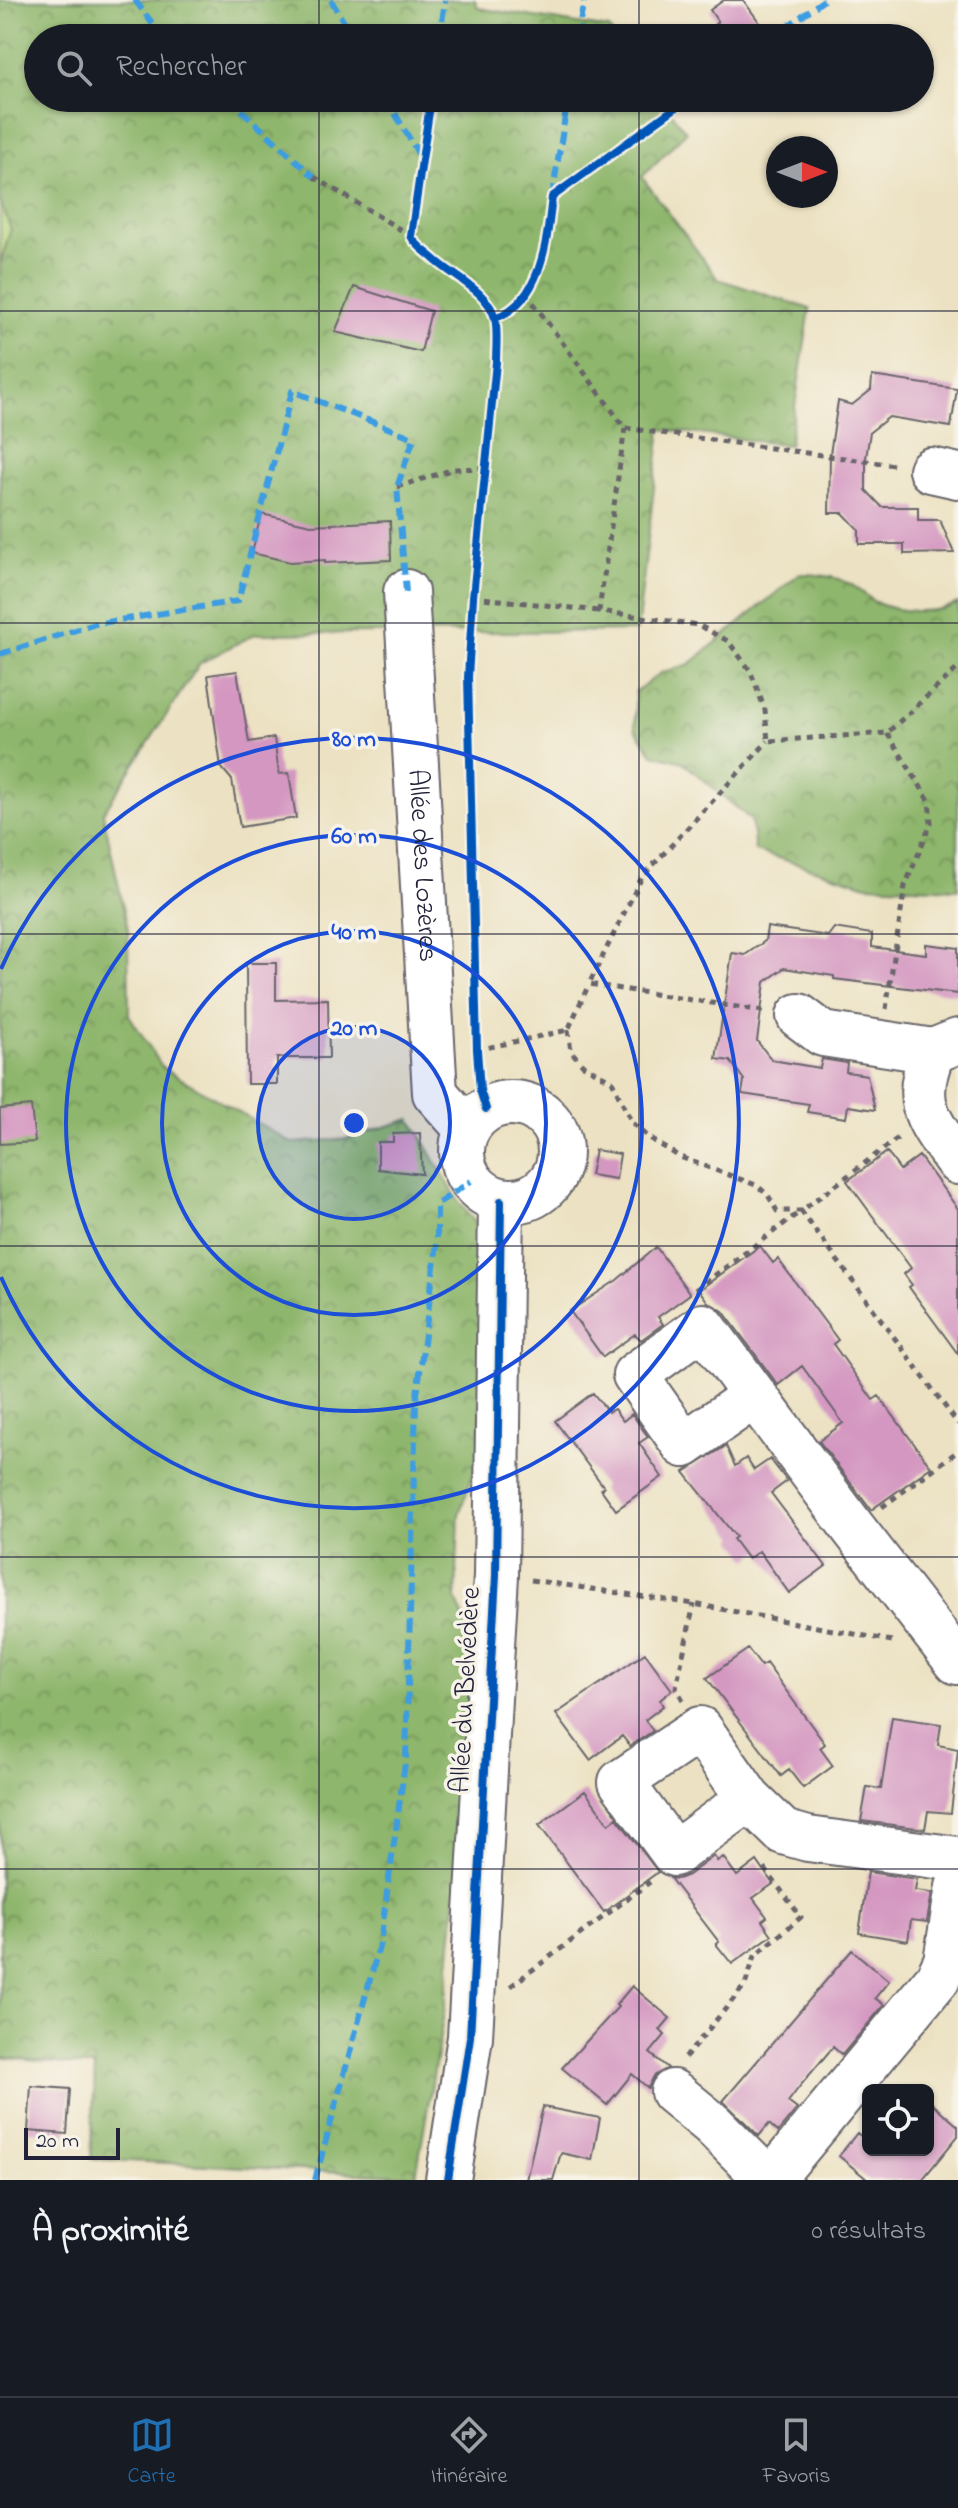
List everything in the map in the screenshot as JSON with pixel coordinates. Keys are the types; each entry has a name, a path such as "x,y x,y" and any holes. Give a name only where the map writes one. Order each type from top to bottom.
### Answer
{"street":[{"name":"Allée des Lozères","path":"406,592 435,1093 467,1129"},
{"path":"799,1016 823,1034 880,1043 945,1046 922,1085 922,1102 926,1117 958,1162"},
{"path":"514,1102 530,1106 544,1114 560,1142 560,1158 555,1174 546,1187 533,1197 518,1201 501,1201 479,1190 464,1169 461,1156 467,1129 486,1109 498,1104 514,1102"},
{"name":"Allée du Belvédère","path":"448,2180 470,2037 496,1575 501,1201"},
{"path":"754,1396 684,1445 635,1375 703,1326 952,1655"},
{"path":"738,1807 674,1854 621,1782 700,1729 738,1807 783,1832 808,1839 958,1859"},
{"path":"673,2092 712,2124 770,2180 938,1978 946,1961 958,1887"}],"path":[{"path":"314,177 411,236"},
{"path":"526,293 625,428 599,611"},
{"path":"625,428 865,461"},
{"path":"397,487 454,469 486,468"},
{"path":"473,597 698,625 728,641 750,670 765,710 768,741"},
{"path":"801,1211 777,1211 768,1195 756,1185 680,1157 651,1139 632,1123 612,1081 583,1065 571,1051 568,1030 642,877 768,741 887,733 958,668"},
{"path":"880,1043 905,886 931,823 929,800 887,733"},
{"path":"589,984 799,1016"},
{"path":"477,1050 568,1030"},
{"path":"703,1326 708,1311 694,1288 926,1117"},
{"path":"801,1211 958,1424"},
{"path":"853,1528 958,1451"},
{"path":"496,1575 694,1604 952,1655"},
{"path":"694,1604 676,1688 700,1729"},
{"path":"673,2092 678,2067 745,1985 755,1956 801,1917 738,1807"},
{"path":"472,1993 505,1991 658,1876 674,1854"}],"green space":[{"path":"0,0 475,0 478,8 578,24 24,24 24,112 671,112 686,132 642,177 718,279 810,309 789,445 661,429 637,631 255,634 200,663 103,813 128,929 129,1015 163,1068 292,1143 345,1139 411,1119 459,1202 480,1229 480,1456 459,1514 456,1599 479,1655 445,2007 416,2176 91,2159 95,2067 0,2057 0,264 11,229 0,201"},
{"path":"0,201 11,229 0,264"},
{"path":"799,574 842,580 873,601 892,608 927,611 958,603 958,889 867,885 755,851 751,820 683,762 653,754 635,728 635,692 661,673 690,664"}],"building":[{"path":"724,0 743,0 761,24 715,24 718,22 710,10"},
{"path":"354,287 431,311 421,352 335,332"},
{"path":"872,376 957,389 951,427 889,417 870,432 866,458 866,490 882,507 918,507 918,520 940,520 954,553 904,554 904,544 859,544 859,530 843,513 829,513 830,454 838,401 852,405 871,390"},
{"path":"261,514 311,525 390,521 391,560 290,562 252,553"},
{"path":"237,671 249,742 274,738 279,774 289,773 296,818 240,827 232,780 221,767 208,675"},
{"path":"767,927 828,936 834,928 872,934 872,947 926,954 926,944 958,948 958,994 834,979 834,976 784,968 765,982 757,1041 772,1060 820,1068 822,1059 847,1063 846,1072 867,1075 875,1110 848,1106 846,1118 807,1112 809,1104 742,1094 744,1080 737,1070 730,1061 716,1059 732,953 745,955 765,941"},
{"path":"246,963 276,963 276,1000 328,999 329,1058 277,1058 277,1084 247,1084"},
{"path":"31,1106 35,1142 0,1144 0,1109"},
{"path":"420,1133 422,1174 378,1169 378,1142 393,1142 393,1134"},
{"path":"595,1150 620,1154 616,1179 590,1175"},
{"path":"887,1152 900,1170 919,1156 958,1209 958,1354 909,1287 912,1285 904,1274 911,1268 847,1181"},
{"path":"760,1246 773,1263 778,1259 838,1340 833,1344 873,1400 879,1396 931,1467 871,1510 819,1441 843,1423 802,1366 778,1385 723,1311 708,1302 699,1290"},
{"path":"656,1247 690,1294 658,1317 663,1324 641,1340 635,1334 603,1357 570,1311 617,1280"},
{"path":"593,1393 608,1412 614,1409 623,1421 632,1414 648,1437 639,1443 662,1477 616,1510 601,1489 604,1487 555,1421"},
{"path":"726,1446 735,1466 746,1458 754,1470 770,1459 787,1481 771,1493 826,1566 789,1593 759,1551 748,1559 733,1539 736,1537 684,1472"},
{"path":"748,1649 761,1666 766,1663 825,1744 820,1748 833,1766 803,1788 789,1770 781,1776 707,1678"},
{"path":"645,1653 672,1690 660,1700 663,1706 645,1720 653,1731 630,1746 622,1736 590,1760 556,1714"},
{"path":"892,1717 941,1724 938,1745 958,1749 951,1813 928,1811 925,1829 861,1821 867,1787 881,1789"},
{"path":"585,1791 609,1824 617,1818 658,1872 604,1912 539,1825"},
{"path":"714,1856 717,1861 723,1857 737,1876 757,1861 773,1884 753,1898 767,1917 762,1921 772,1935 732,1964 670,1878 688,1875"},
{"path":"868,1872 917,1879 915,1891 932,1893 927,1922 911,1920 908,1941 859,1933"},
{"path":"852,1950 889,1981 875,1998 884,2005 842,2055 833,2047 800,2086 788,2102 797,2109 778,2132 769,2124 759,2136 723,2101"},
{"path":"632,1986 670,2018 660,2030 665,2035 650,2053 668,2068 654,2076 648,2088 632,2074 607,2105 562,2068 618,2007 616,2005"},
{"path":"31,2086 70,2089 67,2134 28,2131"},
{"path":"934,2105 958,2126 958,2136 922,2180 868,2180 839,2156 857,2133 862,2137 862,2156 934,2156"},
{"path":"543,2107 600,2118 592,2160 561,2153 553,2180 526,2180"}],"marked path":[{"path":"135,0 153,24"},
{"path":"331,0 345,24"},
{"path":"442,24 445,0"},
{"path":"580,24 584,0"},
{"path":"791,24 824,0"},
{"path":"243,112 314,177"},
{"path":"394,112 422,160"},
{"path":"552,197 566,112"},
{"path":"0,654 95,624 238,601 292,391 414,438 397,487 406,592"},
{"path":"315,2180 380,1943 406,1756 416,1402 437,1244 437,1204 471,1181"}],"cycle path":[{"path":"429,112 411,236 420,248 485,300 495,318 496,329 496,362 468,677 477,1050 480,1090 486,1109"},
{"path":"495,318 511,310 532,284 544,250 552,197 670,112"},
{"path":"448,2180 470,2037 496,1575 501,1201"}]}
